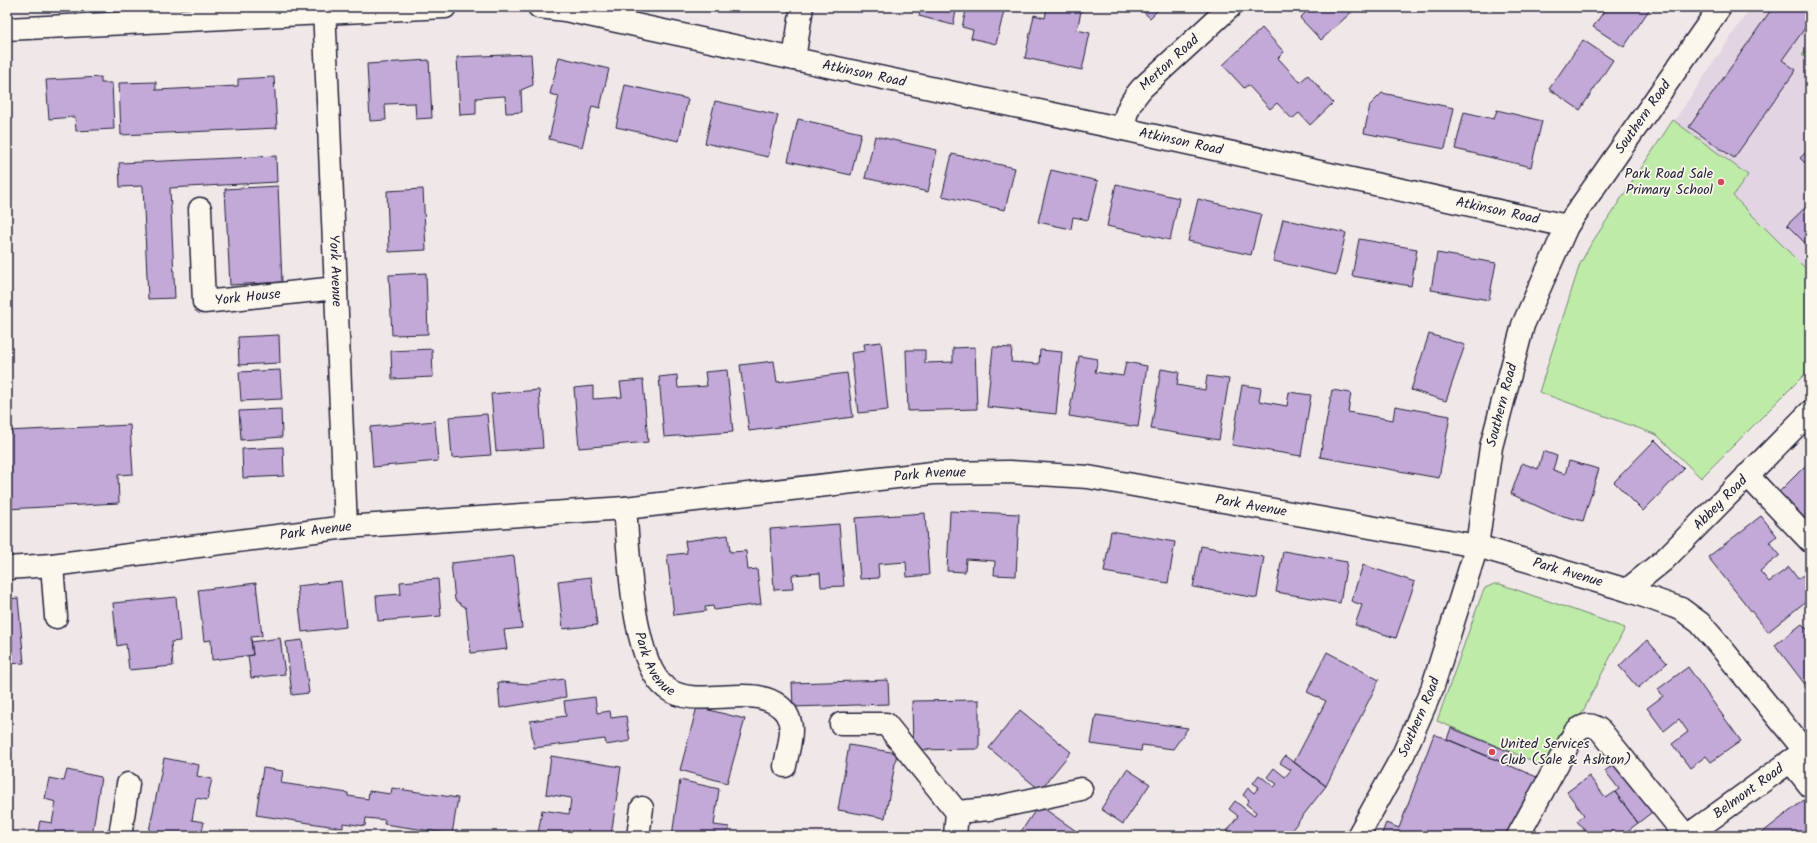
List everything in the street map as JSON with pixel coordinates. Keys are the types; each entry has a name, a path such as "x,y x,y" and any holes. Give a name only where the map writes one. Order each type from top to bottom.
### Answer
{"street":[{"path":"7,28 138,15 445,7"},
{"name":"Atkinson Road","path":"539,7 565,10 1123,129 1567,226"},
{"path":"794,59 802,7"},
{"name":"Merton Road","path":"1123,129 1126,112 1130,102 1142,88 1230,7"},
{"name":"Southern Road","path":"1358,836 1403,755 1432,689 1477,546 1491,448 1523,325 1567,226 1720,7"},
{"name":"York Avenue","path":"324,10 346,527"},
{"name":"York House","path":"200,209 204,302 336,288"},
{"name":"Abbey Road","path":"1627,590 1664,560 1810,412"},
{"name":"Park Avenue","path":"7,568 52,565 346,527 625,508 932,473 1009,472 1088,477 1477,546 1627,590 1681,609 1700,623 1802,753 1810,786"},
{"path":"1747,476 1810,541"},
{"name":"Park Avenue","path":"625,508 636,617 645,656 656,678 665,688 678,695 693,697 741,696 762,698 780,706 788,717 791,729 785,766"},
{"path":"52,565 56,616"},
{"path":"841,724 886,724 957,812 955,836"},
{"path":"1518,836 1575,732 1580,728 1591,725 1597,727 1601,731 1686,836"},
{"name":"Belmont Road","path":"1686,836 1712,828 1802,753"},
{"path":"120,836 128,784"},
{"path":"957,812 989,809 1081,789"},
{"path":"638,836 642,808"}],"shaded area":[{"name":"Park Road Sale Primary School","path":"1751,7 1810,7 1810,369 1701,478 1657,435 1539,392 1580,264 1591,244"}],"green space":[{"path":"1810,47 1810,63 1802,55"},
{"name":"Park Road Sale Primary School","path":"1673,120 1748,175 1733,196 1810,273 1810,369 1701,478 1657,435 1539,392 1580,264 1591,244"},
{"path":"1494,584 1500,584 1625,628 1580,717 1547,767 1437,721 1482,594 1485,588"}],"building":[{"path":"921,7 957,7 953,25 919,16"},
{"path":"967,7 1005,7 996,44 971,38 973,30 962,27"},
{"path":"1047,7 1082,7 1077,30 1090,33 1082,70 1025,58 1034,15 1045,18"},
{"path":"1138,7 1161,7 1150,18"},
{"path":"1311,7 1357,7 1321,40 1300,18"},
{"path":"1607,7 1651,7 1624,47 1593,27"},
{"path":"1773,7 1810,7 1810,21 1782,60 1796,70 1734,158 1689,127"},
{"path":"1262,28 1284,52 1278,58 1300,82 1308,75 1333,103 1310,125 1299,113 1292,119 1277,103 1270,109 1248,85 1244,88 1223,65"},
{"path":"1583,40 1613,60 1580,110 1549,89"},
{"path":"531,54 533,85 521,90 522,112 506,113 505,96 476,98 476,114 460,115 457,57"},
{"path":"559,57 609,69 600,108 592,106 582,147 549,139 559,96 550,94"},
{"path":"429,60 432,118 416,119 415,103 385,104 386,120 370,121 367,64"},
{"path":"101,77 101,83 112,83 114,129 76,131 75,117 49,119 46,80"},
{"path":"274,77 277,128 121,135 119,83 156,82 156,90 238,86 238,79"},
{"path":"625,85 688,99 679,141 616,127"},
{"path":"1382,93 1454,108 1445,149 1364,133 1370,105"},
{"path":"715,101 778,115 768,157 705,143"},
{"path":"1497,110 1542,121 1531,167 1455,149 1464,112 1494,119"},
{"path":"798,119 861,133 851,175 788,161"},
{"path":"875,136 937,150 928,192 865,178"},
{"path":"1810,148 1810,168 1800,158"},
{"path":"952,154 1015,168 1005,210 942,196"},
{"path":"276,156 277,182 170,188 175,298 148,299 143,186 120,187 119,163"},
{"path":"1051,170 1098,181 1088,220 1073,217 1071,229 1038,222"},
{"path":"1116,184 1179,198 1170,240 1107,226"},
{"path":"278,186 282,282 230,285 225,189"},
{"path":"423,189 426,250 389,252 387,191"},
{"path":"1198,199 1261,214 1251,255 1188,241"},
{"path":"1810,203 1810,248 1787,225"},
{"path":"1283,219 1346,233 1336,275 1273,261"},
{"path":"1359,239 1417,249 1411,286 1352,276"},
{"path":"1437,253 1496,263 1489,300 1431,290"},
{"path":"426,273 428,334 392,335 389,275"},
{"path":"1429,334 1465,345 1446,401 1411,390"},
{"path":"279,335 280,363 239,365 238,337"},
{"path":"881,342 888,410 858,413 851,353 865,351 864,344"},
{"path":"975,347 977,409 908,411 906,350 925,350 925,363 953,362 953,348"},
{"path":"993,347 1012,348 1011,362 1039,364 1040,350 1062,352 1056,414 987,407"},
{"path":"432,349 433,377 392,379 391,351"},
{"path":"1079,356 1098,359 1095,372 1123,376 1126,362 1147,366 1138,427 1069,416"},
{"path":"774,361 777,382 847,373 853,417 749,431 740,365"},
{"path":"1161,369 1179,372 1177,385 1205,390 1207,376 1229,379 1219,440 1151,429"},
{"path":"280,370 282,399 241,401 239,372"},
{"path":"727,370 733,432 664,437 659,377 677,375 678,388 707,386 705,372"},
{"path":"643,380 648,442 579,448 574,388 593,386 593,399 622,397 620,382"},
{"path":"1242,385 1261,388 1259,401 1287,406 1289,392 1311,395 1301,456 1232,445"},
{"path":"539,390 543,448 496,451 491,394"},
{"path":"1332,390 1351,393 1348,412 1393,420 1395,406 1450,416 1439,478 1320,457"},
{"path":"281,409 282,437 241,440 239,411"},
{"path":"487,414 491,455 452,458 449,417"},
{"path":"435,421 438,461 373,467 370,427"},
{"path":"130,425 133,474 118,475 119,503 7,509 7,431"},
{"path":"1655,440 1684,469 1643,511 1614,482"},
{"path":"283,447 284,476 243,478 242,449"},
{"path":"1543,451 1557,456 1553,470 1565,474 1569,461 1599,469 1583,521 1552,513 1511,494 1522,463 1538,469"},
{"path":"1810,461 1810,513 1805,518 1779,492"},
{"path":"950,511 1019,514 1016,576 994,575 995,561 966,559 965,572 947,571"},
{"path":"925,513 929,575 907,577 906,562 878,564 879,578 860,579 855,518"},
{"path":"1761,516 1777,536 1769,542 1780,555 1760,571 1769,582 1789,567 1798,579 1810,570 1810,598 1768,632 1708,557"},
{"path":"839,524 844,586 821,587 820,573 792,575 793,589 774,590 770,529"},
{"path":"1111,531 1175,542 1168,583 1104,572"},
{"path":"728,535 730,552 746,551 748,570 757,569 761,604 714,610 713,606 705,607 706,611 674,615 667,555 687,553 685,541"},
{"path":"1201,546 1264,557 1257,598 1193,587"},
{"path":"1283,551 1347,562 1340,603 1276,592"},
{"path":"514,556 522,628 504,630 507,649 471,653 466,608 455,600 451,563"},
{"path":"1363,565 1415,582 1396,638 1355,625 1362,605 1351,601"},
{"path":"591,577 597,625 563,629 558,581"},
{"path":"438,579 441,616 378,621 376,596 401,594 400,582"},
{"path":"341,581 346,627 302,632 297,586"},
{"path":"256,583 262,636 251,637 253,655 212,660 211,640 204,641 198,590"},
{"path":"176,597 180,641 171,642 173,666 129,670 126,644 117,646 113,603"},
{"path":"18,598 24,663 7,664 7,599"},
{"path":"1802,624 1810,632 1810,691 1775,645"},
{"path":"280,638 285,674 251,678 248,656 253,655 251,642"},
{"path":"302,640 309,693 292,695 286,642"},
{"path":"1647,640 1667,663 1638,688 1619,666"},
{"path":"1327,652 1379,680 1326,786 1294,762 1326,701 1307,692"},
{"path":"1688,667 1741,741 1711,762 1706,756 1690,768 1672,744 1688,732 1679,719 1664,731 1647,708 1663,696 1658,689"},
{"path":"564,679 566,697 500,708 498,682 530,684"},
{"path":"888,680 889,704 793,707 792,683"},
{"path":"595,697 597,713 610,711 611,718 626,716 630,741 606,745 605,739 534,748 530,721 566,716 564,701"},
{"path":"979,700 979,749 913,750 912,701"},
{"path":"697,707 745,719 727,783 680,770"},
{"path":"1020,710 1071,752 1040,790 989,748"},
{"path":"1096,715 1188,728 1173,749 1142,745 1141,751 1091,744"},
{"path":"1451,728 1513,753 1509,765 1447,739"},
{"path":"1434,734 1544,780 1512,836 1381,836 1386,823 1399,828"},
{"path":"849,745 897,753 885,818 838,810"},
{"path":"551,756 621,767 611,836 551,836 538,834 542,810 569,814 571,798 546,794"},
{"path":"1285,756 1326,786 1287,836 1228,836 1225,834 1238,816 1229,809 1235,801 1254,816 1256,812 1246,804 1249,800 1243,795 1248,788 1254,793 1259,787 1253,783 1259,775 1274,787 1277,784 1267,777 1274,768 1285,777 1291,770 1280,763"},
{"path":"164,758 199,765 197,776 212,779 207,800 196,798 192,820 204,822 201,836 148,836"},
{"path":"1619,760 1656,809 1638,823 1615,792 1619,789 1605,771"},
{"path":"263,768 283,771 281,783 348,793 348,796 368,799 369,791 391,794 392,788 458,798 452,834 384,824 385,820 366,818 365,826 343,823 343,828 256,815"},
{"path":"1127,769 1150,784 1123,824 1101,809"},
{"path":"67,770 101,777 92,836 37,836 40,821 52,823 56,802 45,799 49,778 64,781"},
{"path":"1589,776 1606,798 1615,792 1638,823 1621,836 1589,836 1577,821 1584,815 1567,792"},
{"path":"680,780 719,789 714,825 729,827 727,836 672,836"},
{"path":"1809,796 1810,836 1758,836"},
{"path":"1039,805 1079,833 1076,836 1018,836"}],"place":[{"name":"Park Road Sale Primary School","path":"1721,182"},
{"name":"United Services Club (Sale & Ashton)","path":"1492,752"}]}
